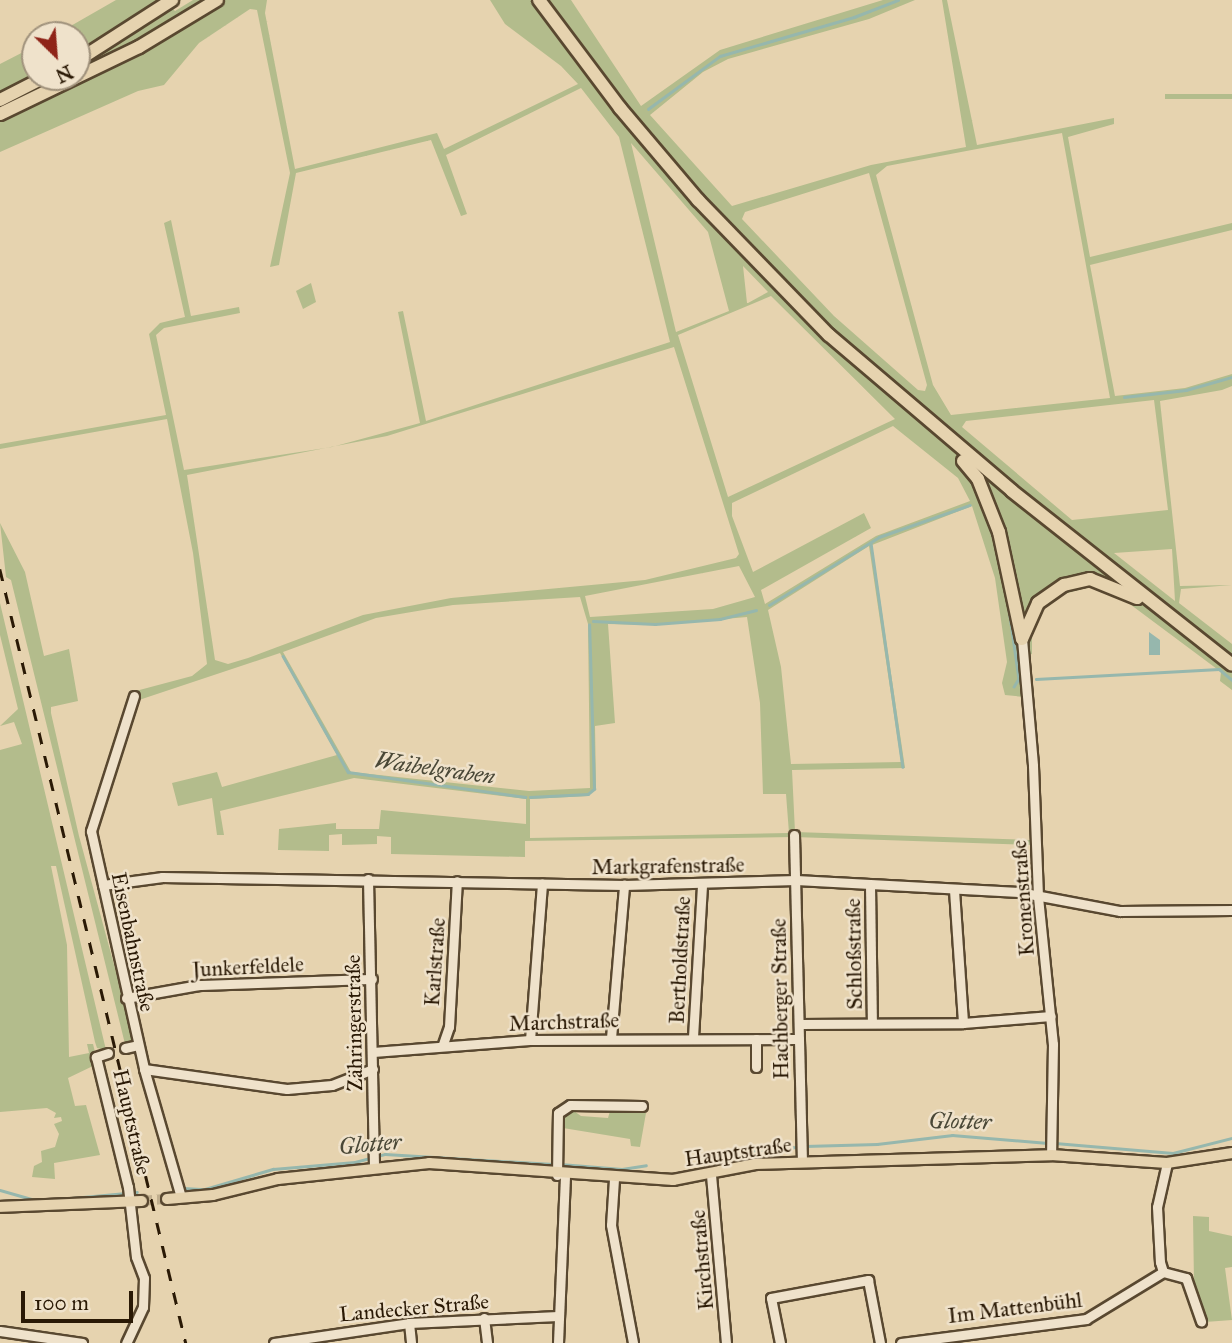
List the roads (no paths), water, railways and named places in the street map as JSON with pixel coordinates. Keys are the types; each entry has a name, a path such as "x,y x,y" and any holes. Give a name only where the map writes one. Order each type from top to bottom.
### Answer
{"highway":[{"path":"91,52 172,0"},
{"path":"0,114 139,47 217,0"},
{"path":"541,4 690,191 849,353 1012,491 1232,666"},
{"path":"0,100 21,90"},
{"path":"849,353 870,379 963,461 1137,598 1232,666"},
{"path":"963,461 978,479 999,532 1022,639"},
{"path":"1022,639 1038,603 1063,585 1090,579 1110,584 1137,598"}],"main road":[{"name":"Hauptstraße","path":"167,1199 373,1160 559,1170 614,1179 687,1180 801,1152 1050,1151 1167,1163 1232,1153"},
{"name":"Hauptstraße","path":"0,1208 129,1196 142,1201"}],"street":[{"name":"Kronenstraße","path":"1022,639 1034,774 1038,897 1051,1016 1050,1151"},
{"name":"Eisenbahnstraße","path":"134,696 91,822 126,998 181,1195"},
{"name":"Hachberger Straße","path":"794,835 801,1152"},
{"name":"Markgrafenstraße","path":"103,884 163,877 624,885 796,880 1038,897 1120,911 1232,910"},
{"name":"Zähringerstraße","path":"368,879 372,979 373,1160"},
{"name":"Karlstraße","path":"443,1044 449,1027 457,881"},
{"path":"530,1040 542,883"},
{"name":"Bertholdstraße","path":"693,1037 702,884"},
{"path":"611,1038 624,885"},
{"name":"Schloßstraße","path":"870,885 872,1023"},
{"path":"954,890 963,1023"},
{"name":"Junkerfeldele","path":"126,998 199,985 372,979"},
{"path":"799,1024 963,1023 1051,1016"},
{"name":"Marchstraße","path":"373,1052 443,1044 530,1040 693,1037 799,1039"},
{"path":"756,1038 756,1067"},
{"path":"125,1048 138,1045"},
{"name":"Hauptstraße","path":"108,1053 96,1057 129,1196"},
{"path":"144,1069 287,1089 332,1085 373,1069"},
{"path":"558,1343 558,1113 570,1105 642,1106"},
{"path":"1167,1163 1156,1234 1163,1272 1186,1279 1201,1321"},
{"name":"Kirchstraße","path":"711,1175 726,1343"},
{"path":"614,1179 611,1225 633,1343"},
{"path":"125,1343 139,1319 145,1283 136,1257 129,1196"},
{"name":"Im Mattenbühl","path":"901,1343 1086,1319 1163,1272"},
{"path":"780,1343 771,1298 868,1280 880,1343"},
{"name":"Landecker Straße","path":"274,1343 333,1338 409,1323 558,1316"},
{"path":"484,1318 486,1343"},
{"path":"409,1323 411,1343"},
{"path":"0,1331 82,1343"}],"water":[{"path":"1149,632 1160,640 1160,655 1149,655"}],"waterway":[{"path":"648,109 720,56 854,17 898,0"},
{"name":"Waibelgraben","path":"1124,397 1186,390 1232,377"},
{"name":"Waibelgraben","path":"769,605 879,537 970,505"},
{"path":"987,517 996,544"},
{"path":"871,543 903,767"},
{"path":"1009,609 1019,679 1014,687"},
{"name":"Waibelgraben","path":"593,621 655,624 720,619 756,610"},
{"name":"Waibelgraben","path":"530,797 588,794 594,789 589,625"},
{"name":"Waibelgraben","path":"283,656 348,772 525,797"},
{"path":"1036,679 1219,669 1232,680"},
{"name":"Glotter","path":"805,1146 877,1144 952,1135 1048,1143"},
{"name":"Glotter","path":"1055,1143 1173,1153 1232,1138"},
{"name":"Glotter","path":"687,1158 798,1147"},
{"name":"Glotter","path":"183,1188 205,1189 273,1169 355,1162 385,1154 553,1164"},
{"name":"Glotter","path":"560,1164 622,1169 646,1165"},
{"name":"Glotter","path":"0,1190 34,1200"},
{"name":"Glotter","path":"61,1199 137,1192"}],"tunnel":[{"path":"142,1201 167,1199"}],"railway":[{"path":"0,569 186,1343"}]}
